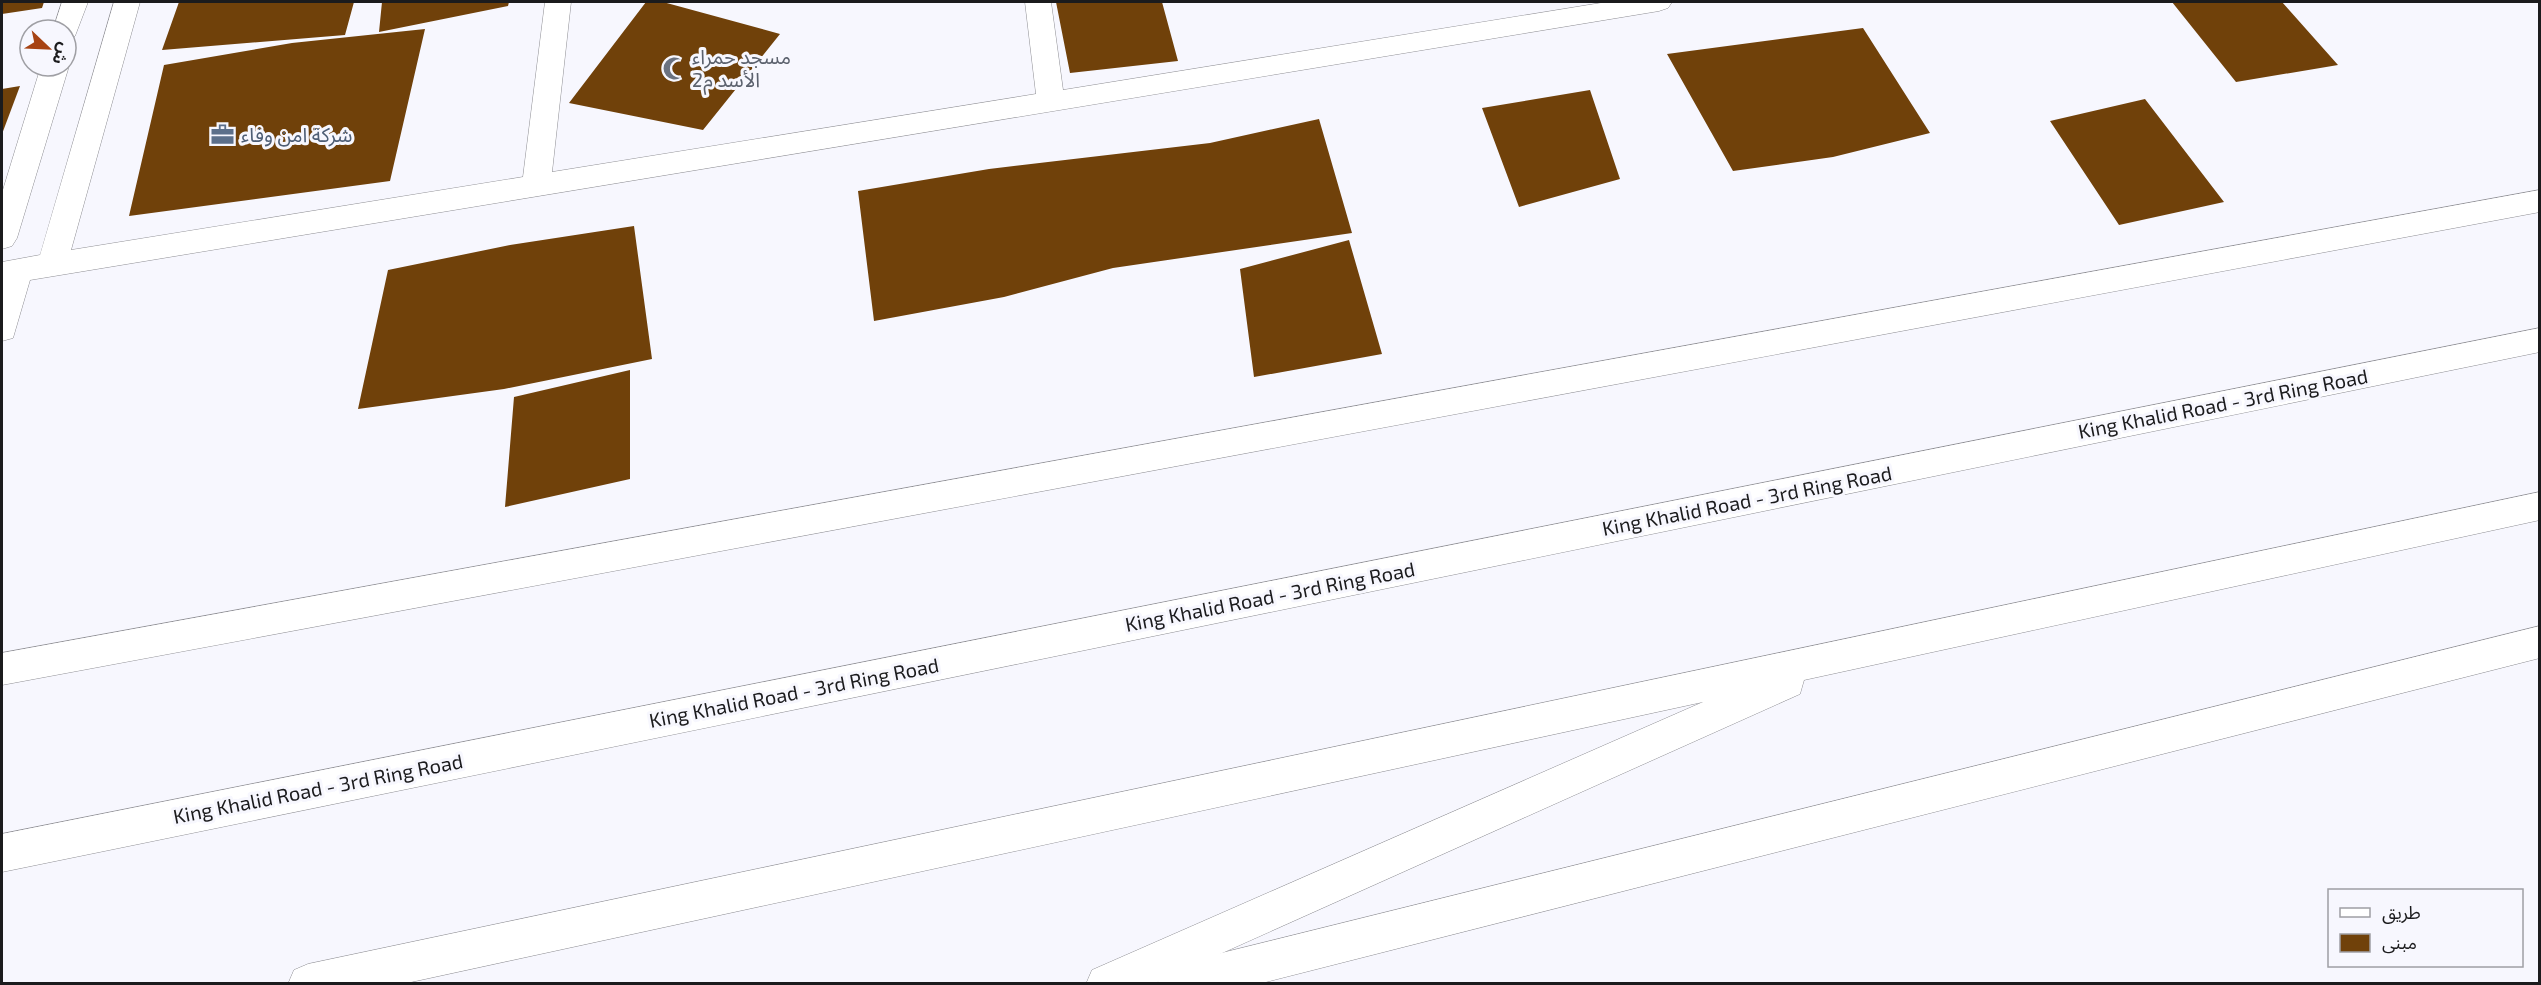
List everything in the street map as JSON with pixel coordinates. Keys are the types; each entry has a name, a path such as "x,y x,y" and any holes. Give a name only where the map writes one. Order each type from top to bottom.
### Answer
{"main road":[{"path":"70,18 75,2"},
{"path":"52,265 127,2"},
{"path":"536,186 558,2"},
{"path":"1038,2 1051,101"},
{"path":"2,328 9,272 1051,101 1524,12 1659,2"},
{"path":"2,238 51,78"},
{"path":"2,669 2540,201"},
{"name":"King Khalid Road - 3rd Ring Road","path":"2,853 2540,340"},
{"path":"308,984 2540,506"},
{"path":"1177,984 2540,642"},
{"path":"1106,984 1850,654"}],"building":[{"path":"2,2 44,2 42,8 2,14"},
{"path":"179,2 354,2 345,35 162,50"},
{"path":"382,2 509,2 508,6 379,32"},
{"name":"مسجد حمراء الأسد م2","path":"646,2 663,2 780,34 703,130 569,103"},
{"path":"1056,2 1162,2 1178,61 1070,73"},
{"path":"2172,2 2282,2 2338,65 2236,82"},
{"path":"1863,28 1930,133 1833,157 1733,171 1667,54"},
{"path":"425,29 390,181 129,216 164,65 292,43"},
{"path":"20,86 2,134 2,89"},
{"path":"1590,90 1620,179 1519,207 1482,108"},
{"path":"2145,99 2224,202 2119,225 2050,121"},
{"path":"1319,119 1352,233 1113,268 1004,297 874,321 858,191 989,169 1210,143"},
{"path":"634,226 652,359 504,389 358,409 388,270 510,245"},
{"path":"1349,240 1382,354 1254,377 1240,269"},
{"path":"630,370 630,479 505,507 514,397"}],"place":[{"name":"مسجد حمراء الأسد م2","path":"674,68"},
{"name":"شركة امن وفاء","path":"223,135"}]}
